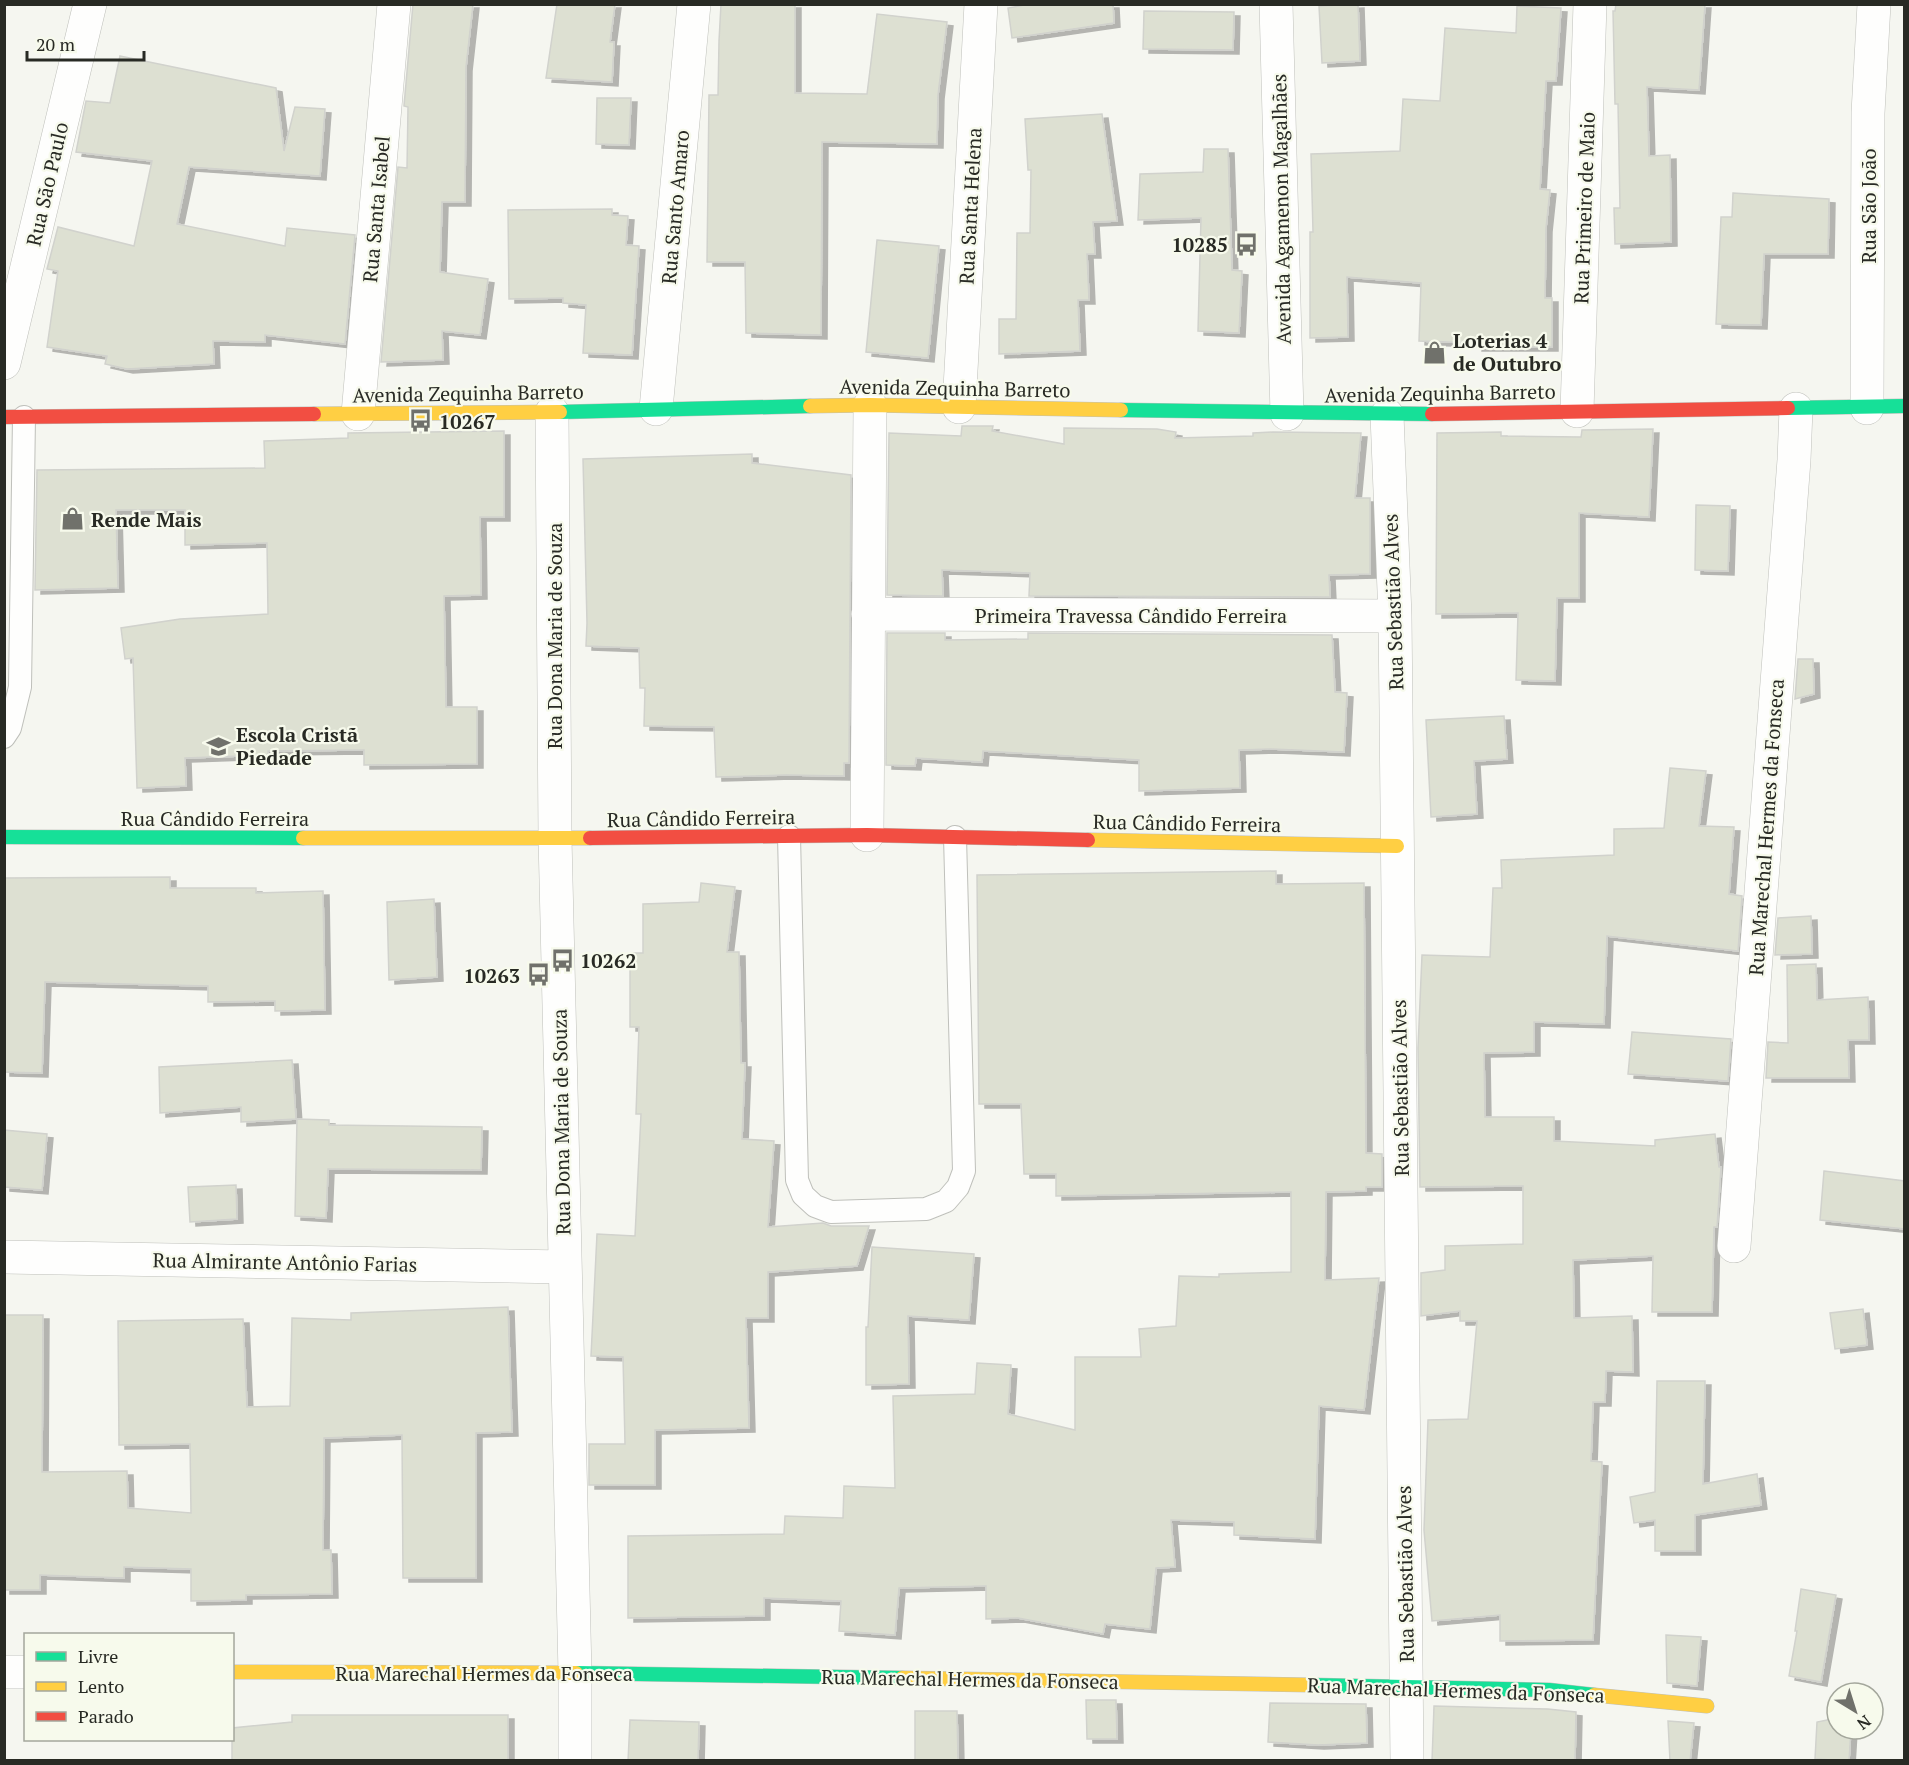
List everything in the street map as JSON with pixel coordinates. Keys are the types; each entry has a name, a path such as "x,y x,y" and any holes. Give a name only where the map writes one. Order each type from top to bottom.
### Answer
{"street":[{"name":"Rua São Paulo","path":"4,363 90,4"},
{"name":"Rua Santa Isabel","path":"358,414 394,4"},
{"name":"Rua Santo Amaro","path":"656,409 694,4"},
{"name":"Rua Santa Helena","path":"959,406 981,4"},
{"name":"Avenida Agamenon Magalhães","path":"1276,4 1287,414"},
{"name":"Rua Primeiro de Maio","path":"1577,411 1590,4"},
{"name":"Rua São João","path":"1867,408 1868,114 1874,4"},
{"name":"Avenida Zequinha Barreto","path":"14,417 552,412 870,405 1387,415 1905,406"},
{"path":"867,835 870,405"},
{"name":"Rua Marechal Hermes da Fonseca","path":"1734,1246 1796,409"},
{"name":"Rua Dona Maria de Souza","path":"552,412 555,838 575,1673 575,1761"},
{"name":"Rua Sebastião Alves","path":"1387,415 1395,616 1407,1761"},
{"name":"Primeira Travessa Cândido Ferreira","path":"868,614 1395,616"},
{"name":"Rua Cândido Ferreira","path":"4,837 555,838 867,835 1397,846"},
{"name":"Rua Almirante Antônio Farias","path":"4,1257 565,1267"},
{"path":"4,1672 24,1672"},
{"name":"Rua Marechal Hermes da Fonseca","path":"234,1672 575,1673 1406,1686 1549,1690 1707,1706"}],"lane":[{"path":"4,737 10,728 20,687 14,417"},
{"path":"789,836 797,1180 803,1195 815,1206 831,1212 926,1209 946,1201 958,1187 964,1171 955,837"}],"building":[{"path":"413,4 473,4 466,67 465,202 442,202 440,272 488,279 480,335 442,331 443,360 381,362 398,167 407,168 408,107 404,106"},
{"path":"557,4 615,4 610,42 614,42 612,82 546,78"},
{"path":"721,4 795,4 795,93 867,94 877,14 947,22 938,95 937,144 822,142 821,335 746,333 745,262 707,262 709,95 718,95"},
{"path":"1030,4 1113,4 1114,23 1012,38 1008,8"},
{"path":"1358,4 1360,61 1322,63 1319,6"},
{"path":"1616,4 1705,4 1699,90 1647,87 1649,156 1670,155 1671,242 1615,244 1614,208 1620,208 1613,11 1615,11"},
{"path":"1517,6 1561,8 1556,81 1546,81 1540,189 1550,190 1546,228 1545,298 1552,298 1552,347 1476,347 1476,343 1419,341 1421,283 1347,277 1348,337 1310,338 1310,232 1313,232 1311,154 1400,151 1403,99 1440,101 1445,28 1516,33"},
{"path":"1144,11 1234,12 1233,50 1143,49"},
{"path":"120,56 276,88 284,151 295,107 325,109 320,176 189,167 177,224 285,246 287,228 355,235 345,344 265,335 265,342 213,341 214,364 127,369 105,364 107,356 47,347 58,271 47,269 58,227 134,246 152,161 76,152 86,101 110,103"},
{"path":"597,98 631,98 629,145 596,144"},
{"path":"1102,114 1117,221 1093,222 1095,254 1087,254 1089,300 1078,300 1080,351 999,354 999,319 1016,319 1017,233 1030,233 1031,170 1028,170 1025,119"},
{"path":"1204,149 1228,149 1232,270 1242,271 1239,333 1198,331 1201,218 1138,220 1140,174 1203,172"},
{"path":"1733,193 1829,199 1828,254 1764,254 1761,325 1716,324 1721,217 1732,217"},
{"path":"612,209 612,215 628,216 626,245 639,246 632,355 583,353 586,305 563,303 563,298 509,299 508,210"},
{"path":"877,240 939,246 928,358 866,352"},
{"path":"962,426 993,426 992,431 1064,444 1064,428 1157,429 1176,432 1175,438 1253,436 1253,433 1273,432 1361,433 1355,498 1370,498 1370,574 1329,575 1330,597 1029,596 1030,573 942,570 943,596 887,595 889,433 961,436"},
{"path":"1653,429 1649,517 1579,513 1579,598 1557,598 1555,681 1516,680 1518,613 1436,614 1437,433 1501,432 1501,436 1581,437 1582,430"},
{"path":"504,431 504,517 480,517 481,595 444,596 446,707 477,707 477,764 364,765 364,750 268,751 268,755 185,758 186,786 137,788 133,658 125,659 121,628 180,619 268,614 267,543 185,545 185,510 116,510 118,588 35,590 37,470 265,468 264,441 348,438 348,433"},
{"path":"752,454 752,463 851,475 849,763 844,763 844,776 716,777 714,727 644,726 645,688 640,688 639,648 586,646 583,459"},
{"path":"1696,505 1730,506 1728,571 1695,570"},
{"path":"887,633 945,633 945,640 1028,639 1028,633 1332,635 1335,692 1347,693 1344,752 1239,750 1240,788 1139,791 1139,760 983,751 982,762 916,758 915,766 886,765"},
{"path":"1798,659 1813,659 1814,694 1795,699"},
{"path":"1504,716 1507,759 1474,761 1477,814 1431,817 1426,720"},
{"path":"1670,768 1706,771 1699,826 1734,827 1729,894 1742,896 1738,951 1607,936 1604,1024 1534,1022 1534,1052 1484,1053 1485,1117 1554,1117 1554,1141 1655,1146 1655,1140 1715,1134 1719,1167 1721,1167 1717,1227 1714,1227 1712,1312 1652,1312 1653,1256 1573,1260 1574,1318 1632,1316 1633,1372 1606,1371 1605,1402 1593,1402 1591,1461 1602,1462 1593,1640 1500,1641 1500,1615 1432,1621 1424,1530 1428,1420 1468,1419 1477,1321 1460,1321 1460,1311 1421,1316 1421,1273 1445,1270 1445,1246 1523,1244 1523,1186 1420,1187 1418,1048 1422,955 1490,957 1493,888 1502,888 1501,860 1614,855 1614,829 1664,828"},
{"path":"1276,871 1276,884 1364,883 1366,1153 1382,1154 1382,1187 1366,1187 1366,1191 1326,1192 1325,1280 1379,1278 1364,1410 1319,1406 1315,1539 1234,1535 1234,1522 1171,1520 1175,1567 1156,1568 1150,1629 1105,1624 1103,1634 1018,1618 986,1619 986,1586 899,1588 895,1635 839,1631 841,1601 764,1598 764,1616 628,1618 628,1536 784,1534 785,1516 843,1518 844,1486 895,1488 893,1396 975,1394 977,1363 1011,1365 1008,1414 1075,1430 1075,1357 1141,1357 1139,1329 1176,1326 1179,1276 1219,1277 1219,1274 1291,1272 1291,1192 1056,1196 1056,1174 1024,1174 1021,1104 979,1104 977,875"},
{"path":"170,877 170,888 256,888 256,893 323,891 325,1010 275,1011 275,1001 208,1002 208,986 45,982 42,1073 4,1072 4,878"},
{"path":"701,883 735,887 727,952 739,952 741,1063 745,1063 742,1139 774,1141 768,1227 823,1223 831,1226 869,1226 857,1266 768,1272 768,1318 746,1318 749,1428 655,1430 655,1485 589,1485 589,1444 625,1444 623,1357 591,1356 597,1234 635,1236 641,1114 636,1114 639,1027 630,1027 630,953 643,953 643,904 699,902"},
{"path":"434,899 437,977 389,980 387,902"},
{"path":"1811,916 1812,954 1775,955 1778,918"},
{"path":"1816,964 1817,1000 1868,997 1869,1040 1848,1040 1849,1078 1766,1078 1768,1042 1788,1043 1787,965"},
{"path":"1632,1032 1731,1039 1728,1081 1628,1074"},
{"path":"292,1060 296,1119 241,1122 241,1107 160,1113 159,1067"},
{"path":"297,1119 329,1120 329,1125 482,1127 481,1170 328,1169 326,1218 295,1216"},
{"path":"4,1130 47,1134 42,1190 4,1187"},
{"path":"1824,1171 1905,1181 1905,1229 1820,1220"},
{"path":"236,1185 237,1219 190,1222 188,1187"},
{"path":"872,1247 974,1254 969,1320 908,1316 909,1384 866,1385 866,1327 868,1327"},
{"path":"508,1307 512,1432 476,1433 476,1578 403,1578 402,1435 324,1438 323,1550 331,1550 332,1594 246,1595 246,1600 191,1601 191,1569 124,1567 124,1578 40,1575 40,1590 4,1590 4,1315 43,1315 42,1472 127,1471 128,1508 191,1513 190,1444 119,1445 118,1321 243,1319 247,1407 290,1406 292,1318 351,1320 351,1313"},
{"path":"1863,1309 1867,1345 1835,1349 1830,1313"},
{"path":"1657,1381 1705,1381 1703,1484 1757,1474 1761,1505 1695,1515 1695,1551 1655,1551 1655,1520 1634,1523 1630,1497 1655,1492"},
{"path":"1801,1589 1836,1595 1821,1682 1789,1676"},
{"path":"1666,1635 1701,1637 1697,1686 1667,1683"},
{"path":"1086,1700 1116,1700 1117,1739 1087,1739"},
{"path":"1270,1703 1366,1704 1367,1743 1318,1745 1268,1742"},
{"path":"1434,1706 1548,1709 1576,1712 1575,1761 1432,1761"},
{"path":"915,1711 957,1711 958,1761 915,1761"},
{"path":"292,1715 508,1715 508,1761 232,1761 234,1728 292,1722"},
{"path":"630,1720 699,1722 698,1761 628,1761"},
{"path":"1825,1720 1825,1741 1850,1741 1849,1761 1815,1759 1817,1722"},
{"path":"1668,1721 1694,1723 1690,1761 1670,1761"}],"traffic: fast":[{"path":"560,412 810,406"},
{"path":"1788,408 1904,406"},
{"path":"1121,410 1432,414"},
{"path":"4,837 303,838"},
{"path":"576,1673 902,1678"},
{"path":"1310,1685 1549,1690 1594,1695"}],"traffic: slow":[{"path":"810,406 1121,410"},
{"path":"314,414 560,412"},
{"path":"303,838 590,838"},
{"path":"1088,840 1397,846"},
{"path":"234,1672 576,1673"},
{"path":"902,1678 1310,1685"},
{"path":"1594,1695 1707,1706"}],"traffic: jam":[{"path":"1432,414 1788,408"},
{"path":"4,417 314,414"},
{"path":"590,838 867,835 1088,840"}],"place":[{"name":"10285","path":"1246,244"},
{"name":"Loterias 4 de Outubro","path":"1435,352"},
{"name":"10267","path":"421,421"},
{"name":"Rende Mais","path":"73,519"},
{"name":"Escola Cristã Piedade","path":"218,746"},
{"name":"10262","path":"562,960"},
{"name":"10263","path":"538,975"}]}
